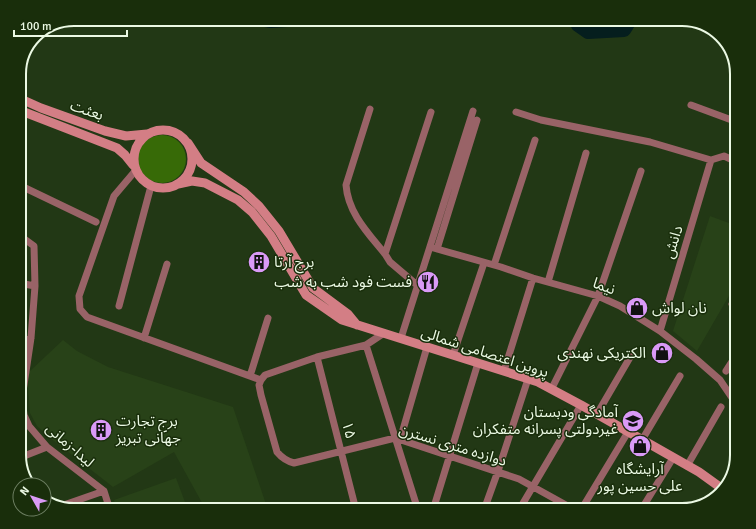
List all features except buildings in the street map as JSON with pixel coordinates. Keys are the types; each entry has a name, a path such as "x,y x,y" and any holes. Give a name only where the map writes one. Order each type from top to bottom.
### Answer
{"main road":[{"name":"بعثت","path":"26,104 126,136 147,134"},
{"name":"بعثت","path":"26,106 117,148 125,155 134,167"},
{"path":"188,143 192,161 190,170 185,178 170,188 151,186 143,181 134,167 133,156 135,147 147,134 155,130 164,129 178,134 188,143 201,163 244,192 259,206 279,231 313,288 348,314 357,325"},
{"name":"پروین اعتصامی شمالی","path":"178,184 192,181 205,183 238,200 252,212 271,236 306,295 342,320 504,371 552,388 673,458 718,486"}],"street":[{"path":"691,105 730,119"},
{"path":"370,109 346,184 347,195 358,221 390,262 417,285"},
{"path":"433,248 473,111"},
{"path":"385,254 431,112"},
{"path":"516,112 541,120 650,142 711,160 724,156 730,159"},
{"path":"400,338 417,285 433,248 477,120"},
{"path":"494,265 535,140"},
{"path":"548,282 586,153"},
{"name":"دانش","path":"660,331 711,160"},
{"path":"134,167 114,196 79,296 80,309 87,318 261,380 269,373 317,357 366,345 384,333"},
{"path":"552,388 598,296 640,171"},
{"path":"119,306 151,186"},
{"path":"26,188 96,222"},
{"name":"لیدا-زمانی","path":"26,240 34,246 35,286 31,338 26,368"},
{"name":"نیما","path":"433,248 598,296 620,306 660,331 696,359 720,380 730,395"},
{"path":"453,355 484,263"},
{"path":"144,338 167,264"},
{"path":"504,371 533,278"},
{"path":"26,284 35,286"},
{"path":"250,376 268,318"},
{"path":"26,340 31,338"},
{"path":"366,345 398,439 416,503"},
{"path":"398,439 427,347"},
{"path":"597,414 632,354"},
{"name":"۱۵","path":"317,357 354,503"},
{"path":"435,503 478,363"},
{"path":"726,371 730,365"},
{"path":"642,440 680,376"},
{"path":"487,503 528,379"},
{"name":"دوازده متری نسترن","path":"261,380 259,385 261,396 277,452 288,462 294,463 398,439 519,479 563,503"},
{"path":"523,503 581,405"},
{"path":"686,466 722,407"},
{"name":"لیدا-زمانی","path":"26,419 29,426 47,447 104,491"},
{"path":"585,503 628,432"},
{"path":"26,455 47,447"},
{"path":"645,503 673,458"},
{"path":"70,503 104,491 108,503"}],"shaded area":[{"path":"710,216 730,223 730,294 697,351 673,331"},
{"path":"63,340 77,351 108,367 233,407 266,503 202,503 174,452 113,487 37,426 30,413 28,387 29,372"},
{"path":"176,478 185,503 115,503 114,500"}],"green space":[{"path":"162,135 171,137 179,142 184,150 186,159 184,168 179,176 171,181 162,183 153,181 145,176 140,168 138,159 140,150 145,142 153,137"}],"waterway":[{"path":"579,26 588,32 624,30 627,26"}],"place":[{"name":"برج آرتا","path":"259,262"},
{"name":"فست فود شب به شب","path":"428,282"},
{"name":"نان لواش","path":"637,308"},
{"name":"الکتریکی نهندی","path":"662,353"},
{"name":"آمادگی ودبستان غیردولتی پسرانه متفکران","path":"633,421"},
{"name":"برج تجارت جهانی تبریز","path":"101,430"},
{"name":"آرایشگاه علی حسین پور","path":"640,446"}]}
